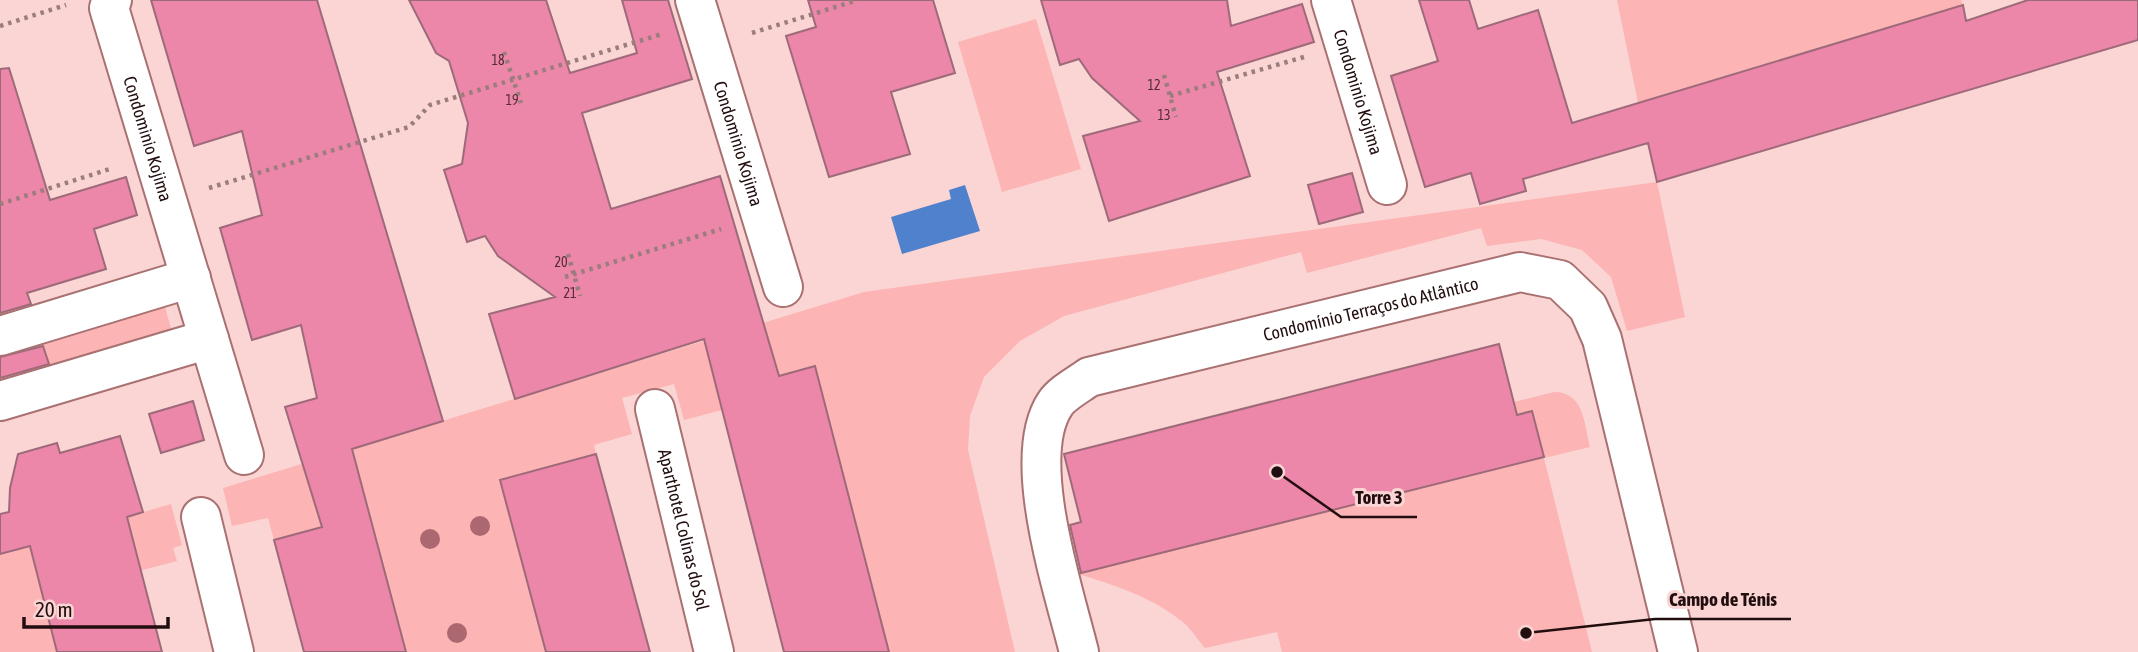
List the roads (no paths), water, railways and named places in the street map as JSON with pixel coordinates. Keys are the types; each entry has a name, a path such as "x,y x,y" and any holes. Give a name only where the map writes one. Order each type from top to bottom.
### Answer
{"lane":[{"name":"Condominio Kojima","path":"112,0 110,8 244,455"},
{"name":"Condominio Kojima","path":"695,0 783,287"},
{"name":"Condominio Kojima","path":"1331,0 1387,185"},
{"name":"Condomínio Terraços do Atlântico","path":"1079,652 1052,542 1041,480 1041,436 1055,402 1088,377 1520,272 1560,280 1588,307 1602,339 1678,652"},
{"path":"0,336 191,278"},
{"path":"0,401 209,339"},
{"name":"Aparthotel Colinas do Sol","path":"654,409 714,652"},
{"path":"201,517 234,652"}],"water":[{"path":"965,185 980,231 902,254 891,217 951,199 949,190"}],"place":[{"name":"Torre 3","path":"1277,472"},
{"name":"Campo de Ténis","path":"1526,633"}]}
